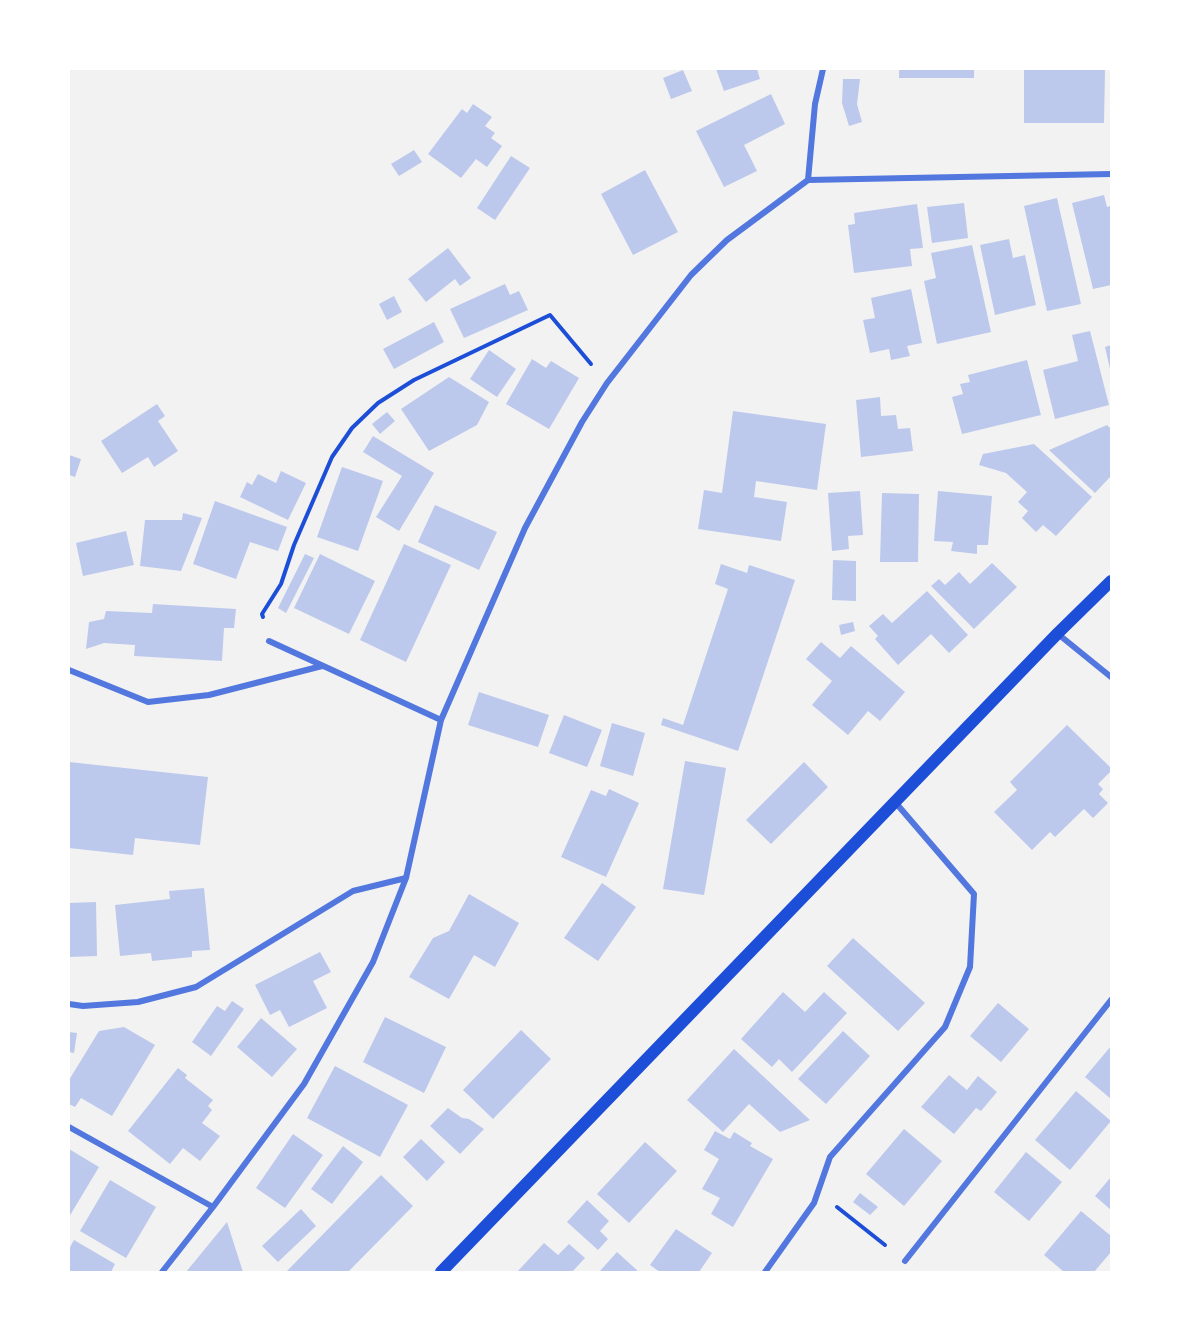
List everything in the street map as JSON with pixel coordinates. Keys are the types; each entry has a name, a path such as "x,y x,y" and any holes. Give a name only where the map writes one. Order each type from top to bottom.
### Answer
{"main road":[{"path":"441,1272 895,801 1111,581"}],"street":[{"path":"808,180 815,104 823,69"},
{"path":"162,1272 304,1084 373,962 406,878 441,720 525,528 582,422 607,383 691,275 727,240 808,180 1111,174"},
{"path":"1058,633 1111,677"},
{"path":"269,641 441,720"},
{"path":"69,669 148,702 209,696 322,666"},
{"path":"765,1272 814,1203 830,1157 945,1027 969,967 974,894 895,801"},
{"path":"69,1004 83,1006 138,1002 196,987 353,891 406,878"},
{"path":"905,1261 1111,1000"},
{"path":"69,1127 213,1207"}],"path":[{"path":"269,641 262,614 281,584 294,545 332,458 352,428 378,403 423,375 550,315 607,383"},
{"path":"818,1191 905,1261"}],"building":[{"path":"716,69 757,69 760,79 724,91"},
{"path":"899,69 974,69 974,78 899,78"},
{"path":"1024,69 1105,69 1104,123 1024,123"},
{"path":"683,70 692,91 671,99 663,78"},
{"path":"843,79 860,79 857,104 862,122 849,126 842,103"},
{"path":"771,94 785,124 744,145 757,171 724,187 696,131"},
{"path":"473,104 492,117 485,126 495,133 491,138 502,146 487,167 476,159 461,178 428,154 462,109 467,113"},
{"path":"414,150 422,162 399,176 391,164"},
{"path":"511,156 530,168 495,220 477,208"},
{"path":"645,170 678,232 633,255 601,194"},
{"path":"1104,195 1107,207 1111,206 1111,285 1093,289 1072,203"},
{"path":"1057,198 1081,304 1047,311 1024,206"},
{"path":"964,203 968,238 932,243 927,207"},
{"path":"917,204 923,248 910,249 912,266 854,273 848,225 855,224 854,213"},
{"path":"1009,239 1013,258 1025,255 1036,305 995,315 980,245"},
{"path":"972,245 991,332 937,344 924,281 936,278 931,253"},
{"path":"448,248 471,278 460,286 455,279 426,302 408,279"},
{"path":"505,284 510,295 519,291 528,310 464,338 450,309"},
{"path":"911,289 922,343 907,346 910,356 891,360 889,349 870,353 863,320 875,318 871,298"},
{"path":"394,296 402,312 387,320 379,304"},
{"path":"434,322 444,342 394,369 383,349"},
{"path":"1090,331 1109,405 1055,419 1043,370 1078,361 1072,335"},
{"path":"1111,345 1111,369 1110,369 1105,347"},
{"path":"489,350 516,369 497,397 470,379"},
{"path":"532,359 546,368 551,361 579,378 549,429 506,404"},
{"path":"1027,360 1041,415 962,434 952,397 963,394 960,384 970,382 968,375"},
{"path":"449,377 489,402 477,425 429,451 401,409"},
{"path":"880,397 881,416 896,415 898,429 910,428 913,451 861,457 856,400"},
{"path":"157,404 165,416 158,421 178,451 154,467 148,457 122,473 101,441"},
{"path":"733,411 826,424 817,490 756,481 754,497 787,502 781,541 698,529 704,490 722,493"},
{"path":"387,412 395,421 380,434 372,424"},
{"path":"1107,425 1111,429 1111,476 1095,493 1049,450"},
{"path":"373,436 434,473 399,531 376,517 402,476 363,452"},
{"path":"1034,444 1092,497 1056,536 1043,525 1036,532 1022,518 1028,511 1018,502 1027,492 1006,473 979,465 983,454"},
{"path":"69,455 81,459 75,477 69,475"},
{"path":"342,467 383,481 358,551 317,537"},
{"path":"281,471 306,483 288,520 240,497 247,482 252,485 258,474 276,483"},
{"path":"860,491 863,535 848,536 849,549 832,551 828,493"},
{"path":"938,491 992,496 988,545 977,545 977,554 951,551 953,542 934,541"},
{"path":"882,493 919,494 918,562 880,562"},
{"path":"215,501 287,527 278,551 250,542 236,579 193,564"},
{"path":"435,505 497,532 479,570 418,542"},
{"path":"183,513 202,518 181,571 140,566 145,520 182,520"},
{"path":"126,531 134,565 83,576 76,543"},
{"path":"404,544 451,565 406,662 360,640"},
{"path":"305,554 314,558 286,613 278,608"},
{"path":"320,554 375,581 349,634 294,608"},
{"path":"833,560 856,561 856,601 832,600"},
{"path":"992,563 1017,587 974,629 931,586 939,579 945,585 959,572 970,584"},
{"path":"721,564 747,573 749,565 795,580 738,751 661,725 663,718 683,725 728,589 715,584"},
{"path":"927,591 968,635 949,653 931,634 898,665 875,639 878,636 869,626 883,614 892,623"},
{"path":"153,604 236,609 234,628 224,628 222,661 134,656 135,645 104,643 86,649 89,622 104,619 106,611 152,613"},
{"path":"853,622 855,631 841,635 839,625"},
{"path":"821,642 840,658 851,646 905,692 880,721 868,711 848,735 812,705 832,681 806,659"},
{"path":"479,692 549,715 538,747 468,725"},
{"path":"564,715 602,730 587,767 549,753"},
{"path":"612,723 645,733 633,776 600,766"},
{"path":"1067,725 1111,768 1111,771 1098,784 1103,789 1099,794 1108,803 1093,818 1084,809 1055,837 1050,832 1032,850 994,812 1017,790 1010,782"},
{"path":"685,761 726,768 704,895 663,889"},
{"path":"69,762 208,777 200,845 135,838 133,855 69,848"},
{"path":"804,762 828,787 771,844 746,820"},
{"path":"609,789 639,803 606,877 561,857 591,790 606,796"},
{"path":"602,883 636,907 598,961 564,938"},
{"path":"204,888 210,950 192,951 192,957 152,961 151,953 120,956 115,905 170,899 169,891"},
{"path":"469,894 519,923 495,967 474,955 449,999 409,977 433,938 449,931"},
{"path":"96,902 97,956 69,957 69,903"},
{"path":"853,938 925,1003 898,1031 827,966"},
{"path":"320,952 331,972 313,981 327,1008 289,1027 280,1010 270,1015 255,985"},
{"path":"783,992 805,1012 824,992 847,1013 792,1072 779,1059 772,1067 741,1039"},
{"path":"232,1001 244,1009 211,1056 192,1042 217,1006 225,1011"},
{"path":"998,1003 1029,1029 1001,1062 970,1036"},
{"path":"385,1017 446,1047 424,1093 363,1062"},
{"path":"261,1018 297,1049 272,1077 237,1047"},
{"path":"124,1027 155,1045 112,1116 81,1098 75,1107 69,1104 69,1080 99,1031"},
{"path":"521,1030 551,1059 493,1119 463,1090"},
{"path":"843,1031 870,1056 826,1104 798,1079"},
{"path":"69,1032 77,1033 74,1053 69,1052"},
{"path":"1111,1046 1111,1099 1085,1077"},
{"path":"734,1049 810,1120 780,1132 749,1104 723,1132 687,1100"},
{"path":"335,1066 408,1105 380,1157 307,1118"},
{"path":"178,1068 187,1075 185,1078 213,1100 208,1106 212,1110 202,1123 220,1136 200,1161 183,1148 170,1164 128,1131"},
{"path":"949,1075 967,1090 978,1076 997,1092 981,1111 976,1108 954,1134 921,1107"},
{"path":"1076,1091 1111,1121 1070,1170 1035,1140"},
{"path":"448,1108 484,1129 460,1154 430,1126"},
{"path":"904,1129 942,1161 904,1206 866,1174"},
{"path":"715,1131 730,1139 734,1132 752,1143 750,1146 773,1159 733,1227 711,1214 720,1198 702,1189 719,1159 704,1150"},
{"path":"293,1134 323,1155 285,1208 256,1188"},
{"path":"421,1139 445,1162 427,1181 403,1157"},
{"path":"645,1142 677,1171 629,1223 597,1194"},
{"path":"343,1146 363,1162 332,1204 311,1189"},
{"path":"69,1149 99,1167 69,1217"},
{"path":"1026,1152 1062,1182 1029,1221 994,1192"},
{"path":"381,1175 413,1206 348,1272 286,1272"},
{"path":"1111,1177 1111,1210 1095,1196"},
{"path":"110,1180 156,1207 126,1258 80,1231"},
{"path":"860,1193 878,1207 870,1215 853,1202"},
{"path":"587,1200 609,1221 600,1231 608,1239 598,1250 567,1222"},
{"path":"301,1209 316,1226 278,1262 262,1246"},
{"path":"1081,1211 1111,1236 1111,1252 1094,1272 1064,1272 1044,1255"},
{"path":"227,1222 243,1272 186,1272"},
{"path":"676,1229 712,1253 699,1272 660,1272 650,1265"},
{"path":"74,1240 115,1264 111,1272 69,1272 69,1249"},
{"path":"544,1243 558,1255 569,1244 585,1258 572,1272 517,1272"},
{"path":"617,1252 639,1272 599,1272"}]}
